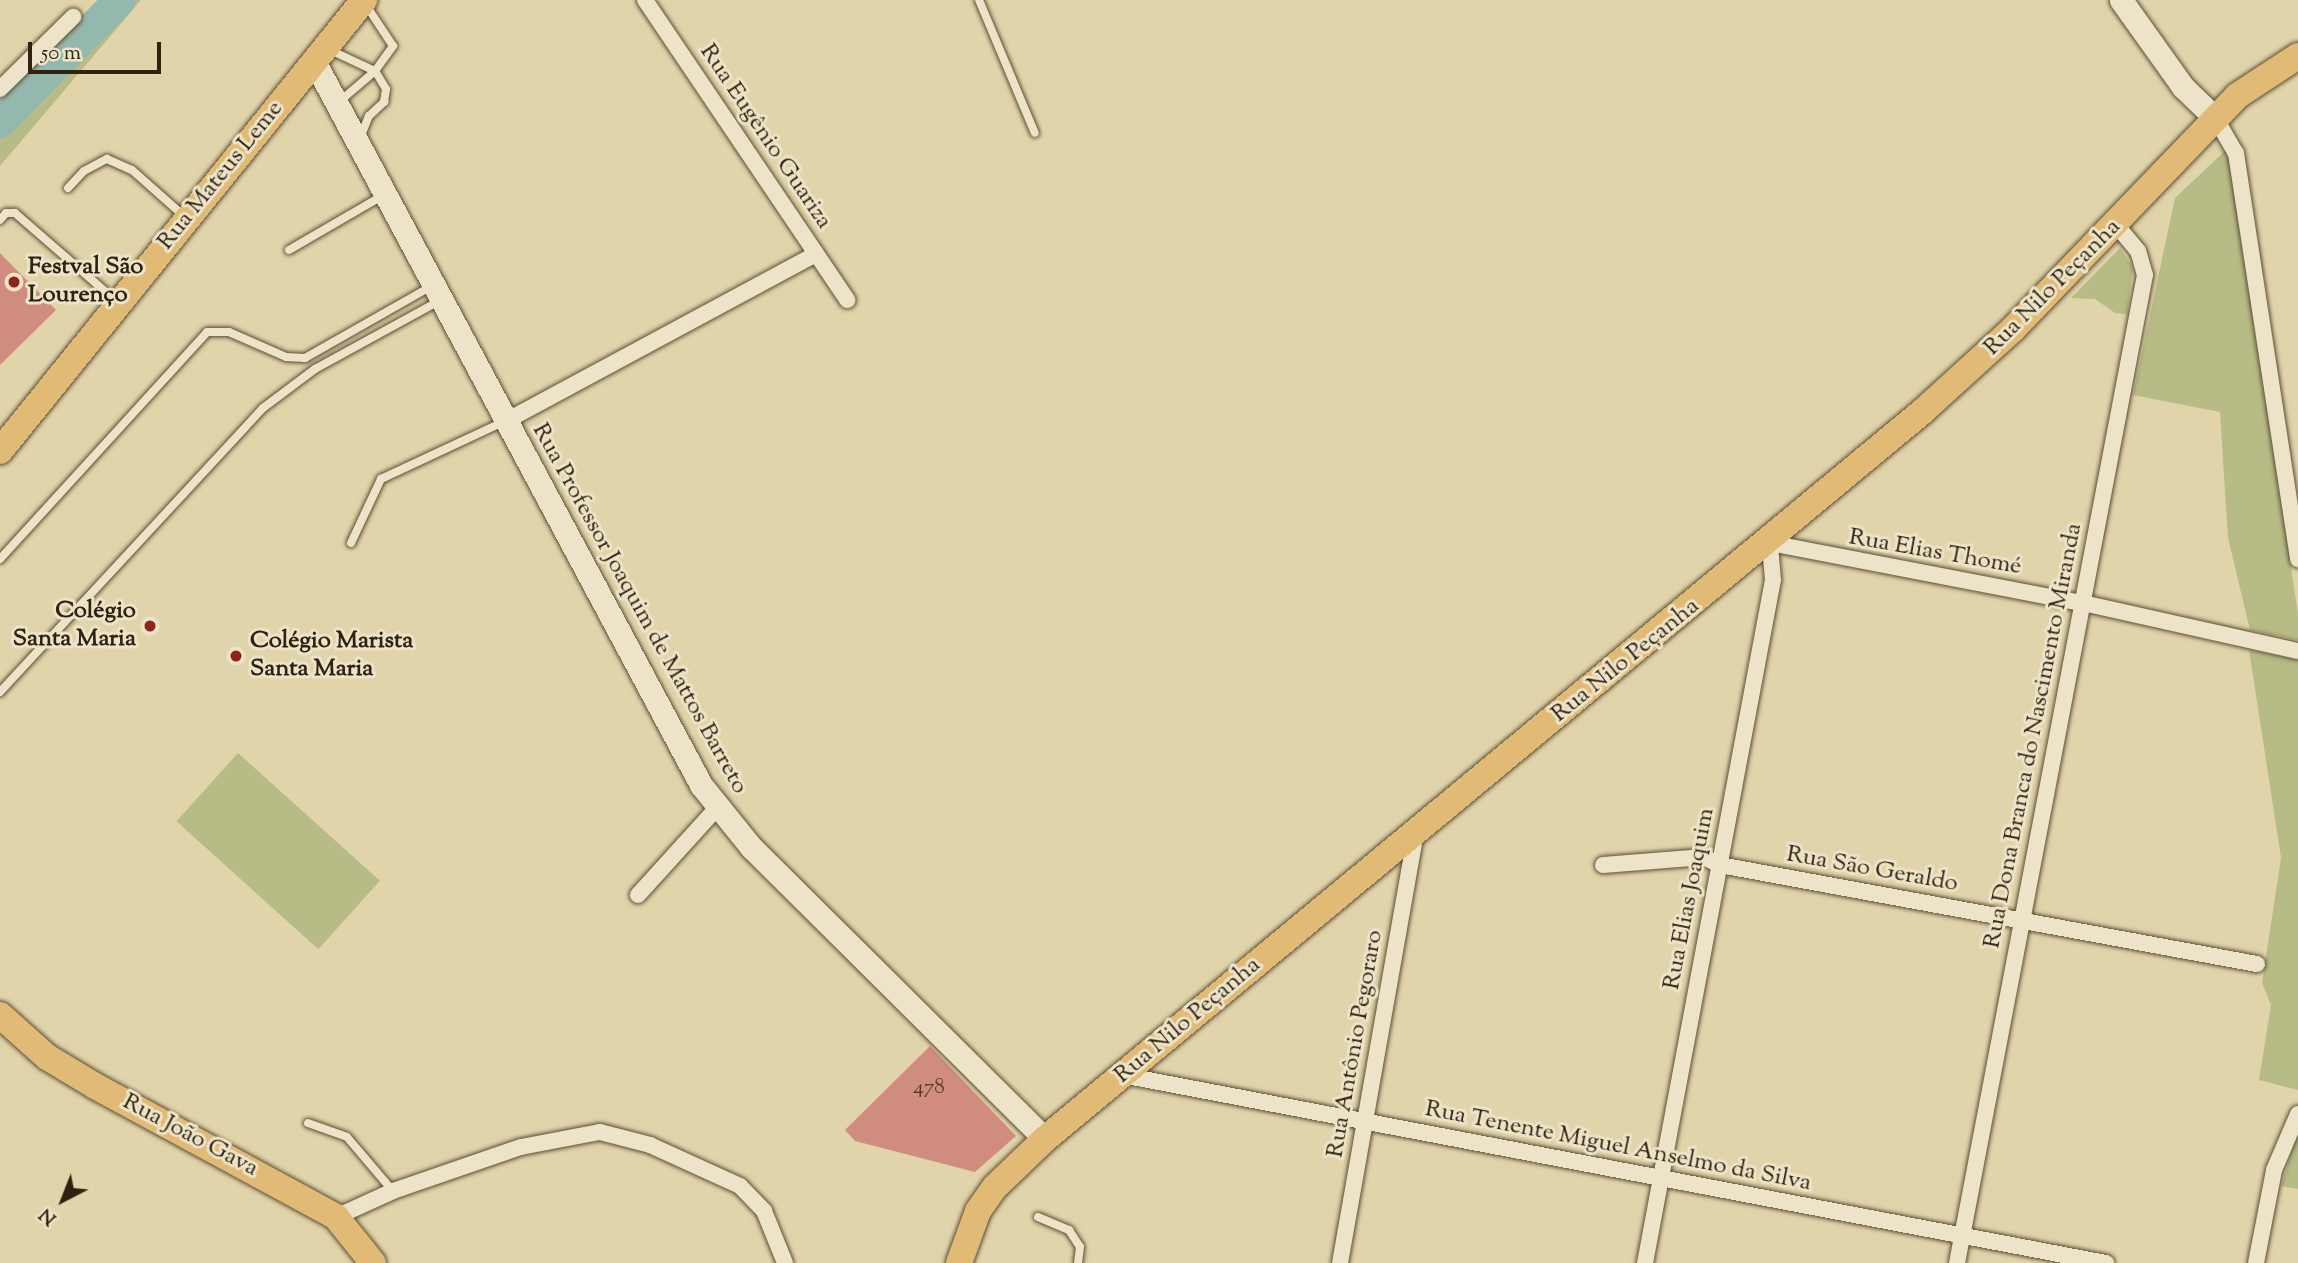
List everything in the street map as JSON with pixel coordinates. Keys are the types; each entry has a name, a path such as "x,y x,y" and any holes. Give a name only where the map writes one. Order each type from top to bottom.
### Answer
{"main road":[{"path":"2121,0 2183,87 2216,119"},
{"name":"Rua Mateus Leme","path":"0,451 117,302 363,1"},
{"name":"Rua Professor Joaquim de Mattos Barreto","path":"320,54 336,104 683,754 717,808 1045,1139"},
{"name":"Rua Nilo Peçanha","path":"959,1263 978,1212 995,1187 1045,1139 1770,543 1967,373 2116,225 2246,88 2298,56"},
{"name":"Rua João Gava","path":"0,1014 47,1057 85,1080 336,1217 373,1263"}],"street":[{"name":"Rua Eugênio Guariza","path":"645,0 847,300"},
{"path":"0,89 73,17"},
{"path":"2216,119 2236,153 2298,559"},
{"name":"Rua Dona Branca do Nascimento Miranda","path":"1957,1263 2145,275 2138,251 2116,225"},
{"path":"506,421 816,254"},
{"name":"Rua Elias Thomé","path":"1770,543 2082,603 2298,651"},
{"name":"Rua Elias Joaquim","path":"1645,1263 1773,580 1770,543"},
{"path":"638,895 717,808"},
{"name":"Rua Antônio Pegoraro","path":"1340,1263 1416,833"},
{"name":"Rua São Geraldo","path":"1603,865 1697,857 1720,865 2257,964"},
{"name":"Rua Tenente Miguel Anselmo da Silva","path":"1122,1075 2106,1263"},
{"path":"2256,1263 2274,1170 2298,1114"},
{"path":"336,1217 393,1191 551,1138 617,1134 740,1186 764,1211 785,1263"}],"lane":[{"path":"979,0 1035,133"},
{"path":"336,104 375,71 393,46 363,1"},
{"path":"320,54 375,71 386,89 384,102 369,116 358,144"},
{"path":"68,188 84,171 107,159 132,170 186,218"},
{"path":"289,250 384,194"},
{"path":"0,220 6,213 15,212 117,302"},
{"path":"0,559 207,332 229,332 286,357 305,358 437,292"},
{"path":"0,692 263,408 316,369 437,292"},
{"path":"351,543 381,479 506,421"},
{"path":"308,1123 346,1137 393,1191"},
{"path":"1038,1217 1069,1230 1080,1247 1078,1263"}],"green space":[{"path":"101,0 141,0 0,166 0,103"},
{"path":"2228,148 2298,614 2298,640 2250,630 2228,538 2220,412 2133,395 2175,198"},
{"path":"2120,248 2133,268 2127,314 2115,313 2095,299 2071,298"},
{"path":"2249,650 2298,660 2298,1090 2259,1080 2271,1005 2262,983 2281,858"},
{"path":"238,753 380,881 318,949 176,821"},
{"path":"2298,1132 2298,1189 2281,1186"}],"building":[{"name":"Festval São Lourenço","path":"0,253 56,310 0,365"},
{"path":"930,1046 1016,1136 975,1172 855,1141 845,1130"}],"waterway":[{"path":"0,122 120,0"}],"place":[{"name":"Festval São Lourenço","path":"14,282"},
{"name":"Colégio Santa Maria","path":"150,626"},
{"name":"Colégio Marista Santa Maria","path":"236,656"}]}
